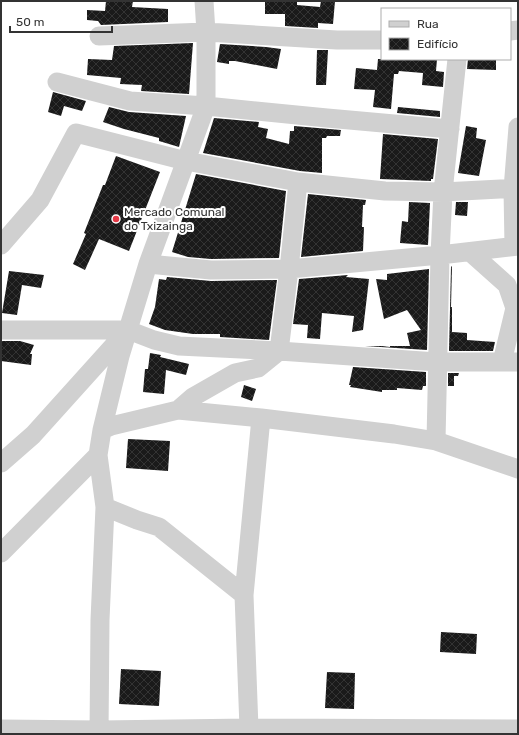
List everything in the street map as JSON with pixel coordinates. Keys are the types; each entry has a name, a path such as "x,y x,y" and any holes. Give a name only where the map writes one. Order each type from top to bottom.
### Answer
{"street":[{"path":"99,732 100,620 105,507 98,455 102,430 128,330 148,264 206,106 206,32 204,1"},
{"path":"99,36 206,32 337,40 381,40"},
{"path":"436,442 437,362 443,192 457,60"},
{"path":"57,82 130,101 206,106 450,129"},
{"path":"148,264 211,270 289,269 470,252 516,246 518,127"},
{"path":"1,245 40,200 76,133 186,161 298,182 384,191 443,192 516,188"},
{"path":"178,410 192,397 235,373 258,368 279,351 298,182"},
{"path":"1,330 128,330 154,340 179,346 437,362 510,362 517,313 507,285 470,252"},
{"path":"1,463 33,435 128,330"},
{"path":"102,430 111,426 178,410 261,418 394,434 436,442 518,469"},
{"path":"250,731 244,595 261,418"},
{"path":"1,553 98,455"},
{"path":"105,507 159,527 244,595"},
{"path":"1,729 99,732 518,729"}],"building":[{"path":"106,1 133,1 132,7 168,9 168,22 101,25 98,21 87,20 87,10 105,11"},
{"path":"265,1 297,1 297,5 320,7 321,1 335,1 333,24 318,23 318,28 285,26 285,14 265,14"},
{"path":"193,43 189,94 141,91 142,85 120,84 121,78 87,75 88,59 112,60 114,46"},
{"path":"220,44 281,49 277,69 235,61 229,61 229,64 217,62"},
{"path":"317,50 328,50 326,85 316,85"},
{"path":"378,59 437,60 436,71 444,72 443,87 422,85 423,73 399,71 398,74 394,74 391,109 373,107 375,90 354,89 356,68 377,70"},
{"path":"468,60 496,60 496,70 467,69"},
{"path":"53,92 86,101 82,111 64,106 61,116 48,112"},
{"path":"109,107 129,112 186,116 179,147 159,141 159,138 103,122"},
{"path":"398,107 440,111 440,117 397,113"},
{"path":"214,118 259,122 258,127 268,129 266,138 289,144 290,131 294,131 294,126 341,130 340,136 327,136 326,138 322,138 322,173 300,171 203,153"},
{"path":"466,126 477,128 476,138 486,140 479,176 458,173"},
{"path":"383,134 438,139 433,179 431,179 431,181 380,179"},
{"name":"Mercado Comunal do Txizainga","path":"116,156 160,172 129,251 99,239 85,270 73,264 86,234 84,233 103,185 105,185"},
{"path":"196,174 286,191 279,258 211,259 188,257 172,252"},
{"path":"308,194 366,200 365,205 363,205 363,251 301,257"},
{"path":"409,202 430,203 428,245 400,243 402,221 408,222"},
{"path":"456,202 468,202 467,216 455,215"},
{"path":"452,266 452,332 467,333 467,340 495,342 493,351 449,351"},
{"path":"429,269 427,350 365,346 410,346 407,333 421,330 407,310 384,319 376,279 387,280 387,274"},
{"path":"9,271 44,275 41,288 22,285 17,315 2,313"},
{"path":"348,275 346,277 369,279 363,330 352,332 354,316 322,313 320,339 307,338 308,325 293,324 299,279"},
{"path":"167,277 211,281 277,280 269,340 220,337 220,334 193,334 165,330 149,324 155,307 159,279 166,280"},
{"path":"1,341 20,341 34,345 30,354 32,354 31,365 1,361"},
{"path":"150,353 189,364 186,375 166,370 164,394 143,392 145,369 148,369"},
{"path":"353,367 426,372 426,386 423,386 422,390 397,388 397,390 382,390 382,392 350,387 351,385 349,385"},
{"path":"448,373 459,373 458,376 454,376 454,386 448,386"},
{"path":"244,385 256,389 252,401 241,397"},
{"path":"128,439 170,441 168,471 126,468"},
{"path":"441,632 477,634 476,654 440,652"},
{"path":"121,669 161,671 159,706 119,704"},
{"path":"327,672 355,673 354,709 325,708"}],"place":[{"name":"Mercado Comunal do Txizainga","path":"116,219"}]}
